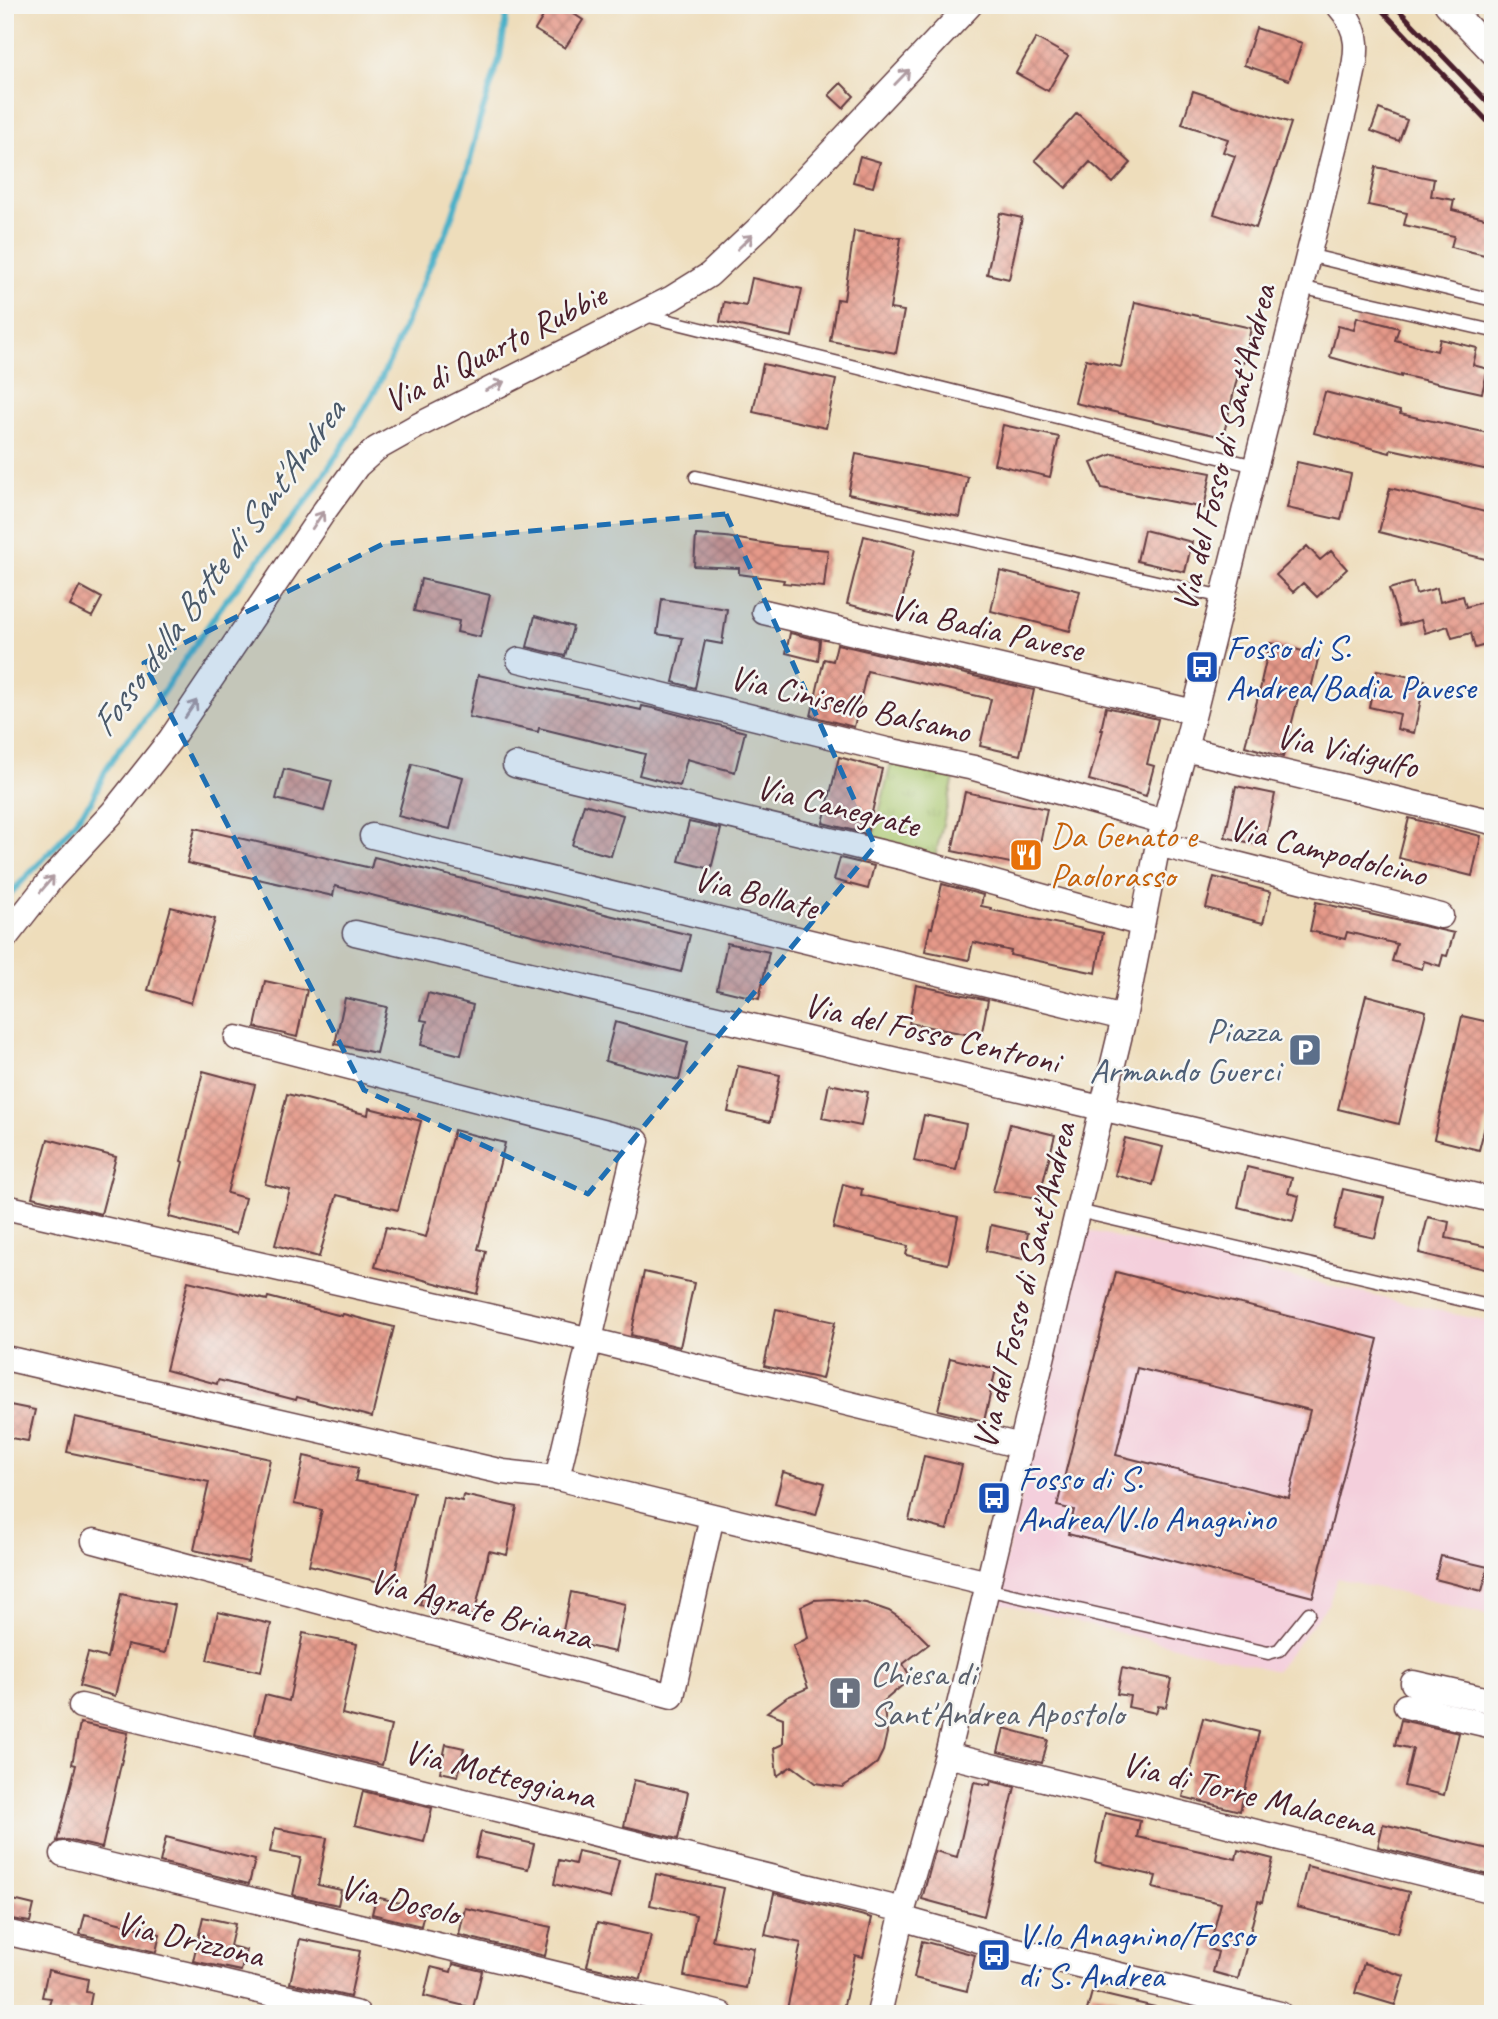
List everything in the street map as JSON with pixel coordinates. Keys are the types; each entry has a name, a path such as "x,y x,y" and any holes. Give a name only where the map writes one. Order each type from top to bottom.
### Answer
{"street":[{"name":"Via di Quarto Rubbie","path":"5,939 46,886 113,812 170,740 325,510 362,461 386,443 450,408 693,286 735,251 970,5"},
{"name":"Via del Fosso di Sant'Andrea","path":"879,2014 902,1914 947,1755 1124,1018 1161,833 1185,749 1348,96 1357,46 1355,30 1338,5"},
{"path":"1447,5 1493,53"},
{"name":"Via Badia Pavese","path":"764,612 1194,712"},
{"name":"Via Cinisello Balsamo","path":"519,660 887,751 974,768 1161,833"},
{"name":"Via Vidigulfo","path":"1185,749 1493,822"},
{"name":"Via Canegrate","path":"514,765 901,858 1142,924"},
{"name":"Via Campodolcino","path":"1161,833 1441,916"},
{"name":"Via Bollate","path":"372,836 1124,1018"},
{"name":"Via del Fosso Centroni","path":"355,933 1493,1200"},
{"path":"237,1038 637,1141 557,1478"},
{"path":"5,1207 590,1341 1021,1446"},
{"path":"5,1358 503,1472 557,1478 987,1586"},
{"name":"Via Agrate Brianza","path":"94,1541 672,1696 712,1516"},
{"path":"1493,1701 1410,1695 1493,1726"},
{"name":"Via Motteggiana","path":"81,1706 902,1914 996,1945 1280,2014"},
{"name":"Via di Torre Malacena","path":"947,1755 1493,1891"},
{"name":"Via Dosolo","path":"63,1854 721,2014"},
{"name":"Via Drizzona","path":"5,1932 358,2014"}],"lane":[{"path":"1308,255 1493,300"},
{"path":"1300,287 1493,331"},
{"path":"641,314 1255,466"},
{"path":"696,477 1223,597"},
{"path":"1077,1211 1493,1307"},
{"path":"987,1586 1268,1653 1279,1650 1309,1613"}],"highlighted area":[{"path":"726,514 875,846 588,1194 364,1090 144,663 383,544"}],"shaded area":[{"path":"1086,1230 1493,1323 1493,1616 1337,1578 1329,1603 1276,1671 995,1602"}],"green space":[{"path":"892,759 955,774 935,857 872,842"}],"building":[{"path":"550,5 560,5 583,20 565,48 535,30"},
{"path":"1256,28 1302,43 1289,80 1244,65"},
{"path":"1036,38 1068,56 1048,91 1016,73"},
{"path":"841,83 854,96 843,108 829,95"},
{"path":"1193,91 1291,123 1256,228 1214,214 1235,156 1223,152 1228,139 1182,124"},
{"path":"1379,109 1407,120 1399,141 1371,131"},
{"path":"1077,113 1131,163 1113,183 1090,162 1066,188 1035,160"},
{"path":"860,156 880,162 873,187 853,182"},
{"path":"1376,167 1434,179 1431,196 1454,200 1452,210 1493,220 1493,257 1451,247 1454,236 1404,225 1407,213 1368,205"},
{"path":"1000,213 1022,218 1009,279 987,274"},
{"path":"854,231 901,238 890,309 904,311 896,353 830,341 837,299 844,300"},
{"path":"752,278 802,289 792,337 720,322 724,302 746,306"},
{"path":"1135,302 1251,328 1223,437 1075,403 1086,359 1121,367"},
{"path":"1357,317 1399,328 1395,340 1437,351 1440,339 1477,348 1473,365 1488,369 1482,393 1401,377 1330,357 1338,326 1354,330"},
{"path":"763,364 836,380 826,428 753,412"},
{"path":"1325,392 1400,411 1400,414 1493,434 1493,471 1391,449 1390,453 1314,433"},
{"path":"1003,425 1059,437 1050,477 994,464"},
{"path":"856,454 968,477 960,517 848,494"},
{"path":"1113,454 1211,473 1204,508 1102,488 1091,463"},
{"path":"1297,462 1351,474 1341,520 1287,508"},
{"path":"1390,488 1493,514 1493,561 1379,532"},
{"path":"1144,530 1192,542 1185,572 1137,561"},
{"path":"696,535 828,550 824,587 783,583 784,580 739,574 739,568 694,566"},
{"path":"864,536 915,549 898,617 847,604"},
{"path":"1307,546 1320,560 1331,551 1347,569 1317,597 1303,583 1293,592 1276,575"},
{"path":"1000,571 1080,591 1070,631 991,611"},
{"path":"421,579 490,595 480,637 457,632 459,621 414,611"},
{"path":"1413,582 1416,594 1437,588 1440,602 1463,596 1466,607 1489,600 1493,612 1493,643 1475,648 1471,633 1452,638 1448,626 1425,633 1421,620 1400,625 1389,589"},
{"path":"80,586 102,598 92,617 70,606"},
{"path":"662,599 727,609 722,644 705,641 695,688 673,682 683,638 657,634"},
{"path":"535,616 573,627 565,656 527,647"},
{"path":"790,633 820,640 818,661 786,653"},
{"path":"1270,643 1319,655 1310,693 1300,691 1283,757 1245,746"},
{"path":"837,644 1034,690 1020,755 980,746 991,699 867,671 854,727 811,716 824,659 833,661"},
{"path":"1377,670 1425,680 1414,733 1397,729 1400,714 1369,707"},
{"path":"478,675 641,710 642,706 657,709 745,732 735,772 687,759 680,786 639,775 645,754 539,728 538,732 469,717"},
{"path":"1106,707 1158,719 1147,764 1154,766 1146,796 1089,780 1103,730"},
{"path":"839,757 882,769 867,834 823,823"},
{"path":"412,764 463,777 450,829 398,816"},
{"path":"284,769 332,781 324,811 276,799"},
{"path":"1236,786 1275,794 1264,846 1225,837"},
{"path":"965,792 1047,809 1035,868 952,851"},
{"path":"584,804 623,815 611,856 572,845"},
{"path":"1409,818 1481,836 1472,876 1399,858"},
{"path":"689,822 721,829 711,869 679,861"},
{"path":"195,828 371,868 374,857 690,935 681,972 335,886 333,896 187,863"},
{"path":"840,858 874,866 868,889 834,880"},
{"path":"1214,877 1271,892 1263,923 1206,908"},
{"path":"942,884 983,895 981,906 991,910 1103,933 1096,973 1010,955 1011,951 973,942 969,960 925,951"},
{"path":"1316,902 1454,933 1447,956 1443,955 1440,966 1424,961 1422,969 1392,961 1397,944 1347,932 1345,939 1310,931"},
{"path":"171,907 215,919 191,1003 148,990"},
{"path":"727,943 769,952 759,999 717,989"},
{"path":"265,981 307,990 297,1037 255,1027"},
{"path":"916,985 988,1000 981,1037 909,1023"},
{"path":"428,993 473,1005 461,1055 421,1045 427,1021 421,1020"},
{"path":"1366,995 1426,1011 1399,1124 1338,1109"},
{"path":"345,998 387,1007 376,1053 335,1044"},
{"path":"1462,1016 1493,1023 1493,1095 1479,1150 1434,1139"},
{"path":"615,1022 688,1042 679,1080 605,1061"},
{"path":"738,1066 780,1075 770,1122 728,1112"},
{"path":"203,1071 255,1085 227,1193 245,1198 236,1234 169,1217"},
{"path":"829,1084 868,1092 861,1126 822,1118"},
{"path":"287,1094 368,1115 369,1108 421,1121 398,1210 337,1195 319,1257 275,1245 290,1190 265,1184"},
{"path":"924,1115 966,1124 956,1170 914,1161"},
{"path":"1010,1124 1055,1135 1039,1198 993,1191"},
{"path":"454,1130 505,1143 478,1249 486,1251 477,1294 375,1267 386,1227 426,1237"},
{"path":"1125,1138 1163,1147 1153,1185 1115,1175"},
{"path":"48,1139 116,1157 101,1214 32,1197"},
{"path":"1247,1167 1292,1178 1288,1193 1299,1196 1293,1221 1238,1207"},
{"path":"843,1184 862,1189 861,1195 958,1217 948,1264 906,1255 908,1246 833,1228"},
{"path":"1343,1189 1384,1198 1375,1238 1334,1229"},
{"path":"1428,1217 1449,1222 1446,1238 1493,1248 1493,1271 1419,1253"},
{"path":"991,1225 1028,1233 1023,1259 986,1251"},
{"path":"644,1272 694,1283 680,1347 631,1335"},
{"path":"1116,1272 1378,1339 1313,1597 1068,1534 1074,1510 1057,1506","holes":["1137,1368 1310,1410 1289,1498 1116,1455"]},
{"path":"188,1281 394,1327 372,1417 297,1397 296,1400 218,1380 217,1384 166,1370"},
{"path":"776,1309 835,1322 822,1379 764,1366"},
{"path":"950,1358 996,1369 984,1421 938,1410"},
{"path":"5,1404 35,1410 28,1441 5,1437"},
{"path":"75,1417 270,1459 248,1562 194,1550 209,1482 67,1452"},
{"path":"304,1456 358,1468 355,1481 414,1492 392,1585 309,1565 322,1510 294,1504"},
{"path":"924,1456 962,1465 947,1530 909,1520"},
{"path":"783,1472 825,1483 816,1515 775,1504"},
{"path":"463,1495 517,1507 507,1555 489,1551 474,1616 420,1605 443,1497 462,1501"},
{"path":"1441,1556 1488,1567 1482,1591 1435,1579"},
{"path":"571,1592 625,1604 615,1652 561,1640"},
{"path":"121,1594 175,1605 165,1653 127,1645 115,1696 79,1686 88,1653 107,1658"},
{"name":"Chiesa di Sant'Andrea Apostolo","path":"814,1600 866,1603 889,1611 910,1625 929,1644 903,1664 911,1678 883,1702 887,1733 877,1763 842,1787 815,1783 792,1766 777,1776 774,1748 783,1744 783,1718 767,1712 787,1697 808,1688 793,1646 808,1638 801,1606"},
{"path":"218,1612 271,1624 261,1672 207,1660"},
{"path":"303,1633 357,1644 342,1714 391,1726 382,1765 255,1734 265,1695 289,1701"},
{"path":"1122,1668 1172,1679 1166,1707 1158,1706 1156,1713 1128,1707 1130,1696 1117,1694"},
{"path":"1203,1718 1259,1732 1240,1811 1183,1797"},
{"path":"1401,1720 1459,1733 1444,1795 1404,1786 1413,1749 1395,1745"},
{"path":"80,1723 128,1733 102,1848 67,1840 57,1841 76,1765 72,1764"},
{"path":"1004,1728 1048,1740 1042,1763 998,1752"},
{"path":"446,1744 464,1748 458,1776 440,1772"},
{"path":"634,1780 688,1792 678,1839 624,1826"},
{"path":"991,1781 1015,1787 984,1916 922,1899 935,1851 957,1857 974,1782 990,1785"},
{"path":"363,1791 432,1808 424,1842 355,1825"},
{"path":"1105,1813 1140,1821 1137,1837 1236,1859 1238,1850 1273,1859 1262,1902 1258,1901 1238,1979 1213,1972 1218,1952 1209,1949 1221,1903 1153,1888 1156,1876 1095,1862"},
{"path":"1383,1824 1493,1850 1493,1876 1378,1847"},
{"path":"275,1828 327,1838 318,1885 341,1890 338,1905 293,1895 301,1858 270,1852"},
{"path":"481,1832 534,1844 528,1869 475,1857"},
{"path":"166,1837 255,1860 249,1884 160,1862"},
{"path":"578,1851 619,1860 610,1898 554,1884 559,1860 575,1864"},
{"path":"1307,1866 1409,1892 1398,1933 1297,1907"},
{"path":"656,1874 723,1888 712,1940 754,1948 746,1988 684,1976 696,1915 650,1905"},
{"path":"774,1893 872,1918 863,1957 855,1955 842,2014 786,2014 801,1943 765,1935"},
{"path":"376,1897 425,1909 421,1926 372,1914"},
{"path":"5,1898 34,1905 30,1922 5,1918"},
{"path":"465,1908 551,1927 545,1956 459,1935"},
{"path":"85,1914 160,1934 156,1952 80,1934"},
{"path":"203,1917 235,1924 230,1946 246,1950 241,1971 193,1961"},
{"path":"597,1923 651,1935 641,1979 587,1966"},
{"path":"300,1939 360,1951 350,1997 290,1983"},
{"path":"922,1941 975,1955 967,1991 914,1978"},
{"path":"1364,1963 1404,1976 1395,2005 1355,1993"},
{"path":"453,1964 482,1971 473,2008 424,1996 431,1967 451,1972"},
{"path":"48,1970 88,1979 86,1992 92,1993 88,2014 69,2010 68,2014 47,2014 51,1998 42,1997"},
{"path":"1092,1992 1155,2007 1154,2014 1086,2014"}],"waterway":[{"name":"Fosso della Botte di Sant'Andrea","path":"5,899 54,848 92,800 106,769 139,727 223,604 309,498 375,391 435,253 446,234 500,57 508,5"}],"railway":[{"path":"1377,5 1493,127"},
{"path":"1394,5 1493,108"}],"place":[{"name":"Fosso di S. Andrea/Badia Pavese","path":"1202,667"},
{"name":"Da Genato e Paolorasso","path":"1026,855"},
{"name":"Piazza Armando Guerci","path":"1305,1050"},
{"name":"Fosso di S. Andrea/V.lo Anagnino","path":"994,1498"},
{"name":"Chiesa di Sant'Andrea Apostolo","path":"845,1693"},
{"name":"V.lo Anagnino/Fosso di S. Andrea","path":"994,1955"}]}
